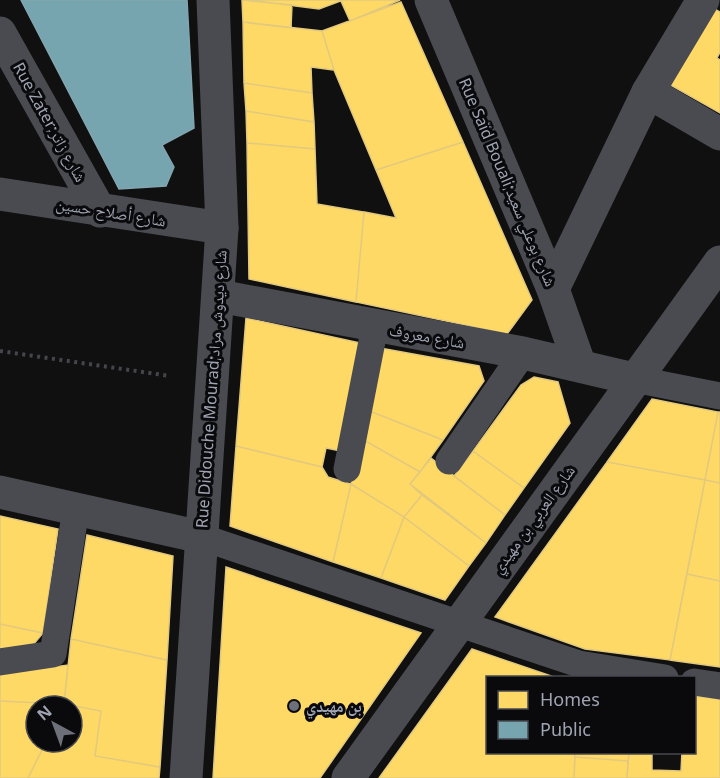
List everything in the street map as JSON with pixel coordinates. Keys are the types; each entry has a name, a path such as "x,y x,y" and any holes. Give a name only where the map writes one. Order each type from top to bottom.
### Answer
{"street":[{"name":"Rue Didouche Mourad;شارع ديدوش مراد","path":"186,778 222,228 213,0"},
{"name":"Rue Saïd Bouali;شارع بوعلي سعيد","path":"431,0 553,289 580,366"},
{"path":"553,289 687,14 703,0"},
{"name":"Rue Zater;شارع زاتر","path":"0,33 100,211"},
{"path":"648,92 720,134"},
{"name":"شارع أصلاح حسين","path":"0,194 222,228"},
{"name":"شارع العربي بن مهيدي","path":"348,778 720,262"},
{"name":"شارع معروف","path":"219,296 523,353 634,379"},
{"path":"0,492 201,537"}],"lane":[{"path":"347,469 375,326"},
{"path":"449,461 523,353"},
{"path":"634,379 720,396"},
{"path":"0,662 53,654 76,509"},
{"path":"201,537 579,664 653,676"},
{"path":"696,682 720,686"}],"path":[{"path":"0,351 212,382"}],"building: Homes":[{"path":"242,0 292,5 291,28 243,22"},
{"path":"249,0 343,0 319,9"},
{"path":"343,0 400,0 350,21 341,1"},
{"path":"401,2 463,142 376,170 334,70 322,31"},
{"path":"710,6 720,12 720,52 717,58 720,60 720,113 667,83"},
{"path":"243,22 322,31 334,70 311,67 312,93 244,83"},
{"path":"244,83 312,93 314,122 246,111"},
{"path":"246,111 314,122 315,149 247,143"},
{"path":"463,142 532,300 507,334 356,302 364,212 396,218 376,170"},
{"path":"247,143 315,149 317,204 364,212 356,302 249,279"},
{"path":"246,318 365,344 346,452 326,448 322,467 236,446"},
{"path":"380,348 479,366 484,381 443,440 367,410"},
{"path":"534,377 558,382 570,423 524,488 473,451 521,385"},
{"path":"652,399 718,412 705,480 607,462"},
{"path":"367,410 443,440 420,472 362,439"},
{"path":"718,412 720,412 720,483 705,480"},
{"path":"362,439 420,472 410,484 422,495 404,517 351,484"},
{"path":"236,446 322,467 328,477 351,484 333,562 230,526"},
{"path":"473,451 524,488 505,515 454,476"},
{"path":"431,458 505,515 486,543 410,484"},
{"path":"607,462 705,480 670,660 585,649 495,617"},
{"path":"705,480 720,483 720,581 687,574"},
{"path":"351,484 404,517 381,578 333,562"},
{"path":"422,495 486,543 469,566 404,517"},
{"path":"0,516 58,529 43,633 0,624"},
{"path":"404,517 469,566 445,600 381,578"},
{"path":"87,535 173,556 167,660 71,639"},
{"name":"بن مهيدي","path":"226,567 421,633 320,778 213,778"},
{"path":"687,574 720,581 720,667 670,660"},
{"path":"0,624 43,633 32,646 0,650"},
{"path":"71,639 167,660 160,767 95,756 101,711 84,708 84,694 65,694"},
{"path":"472,649 551,676 486,676 486,754 575,754 574,778 379,778"},
{"path":"68,665 65,694 24,694 24,702 0,701 0,674"},
{"path":"696,696 720,699 720,778 627,778 629,754 652,754 652,770 681,771 682,754 696,754"},
{"path":"0,701 24,702 24,754 40,754 28,778 0,778"},
{"path":"84,708 101,711 95,756 160,767 159,778 28,778 40,754 84,754"},
{"path":"575,754 629,754 628,761 575,757"},
{"path":"575,757 628,761 627,778 574,778"}],"building: Public":[{"path":"21,0 187,0 194,128 162,145 174,167 166,186 119,189"}],"place":[{"name":"بن مهيدي","path":"294,706"}]}
